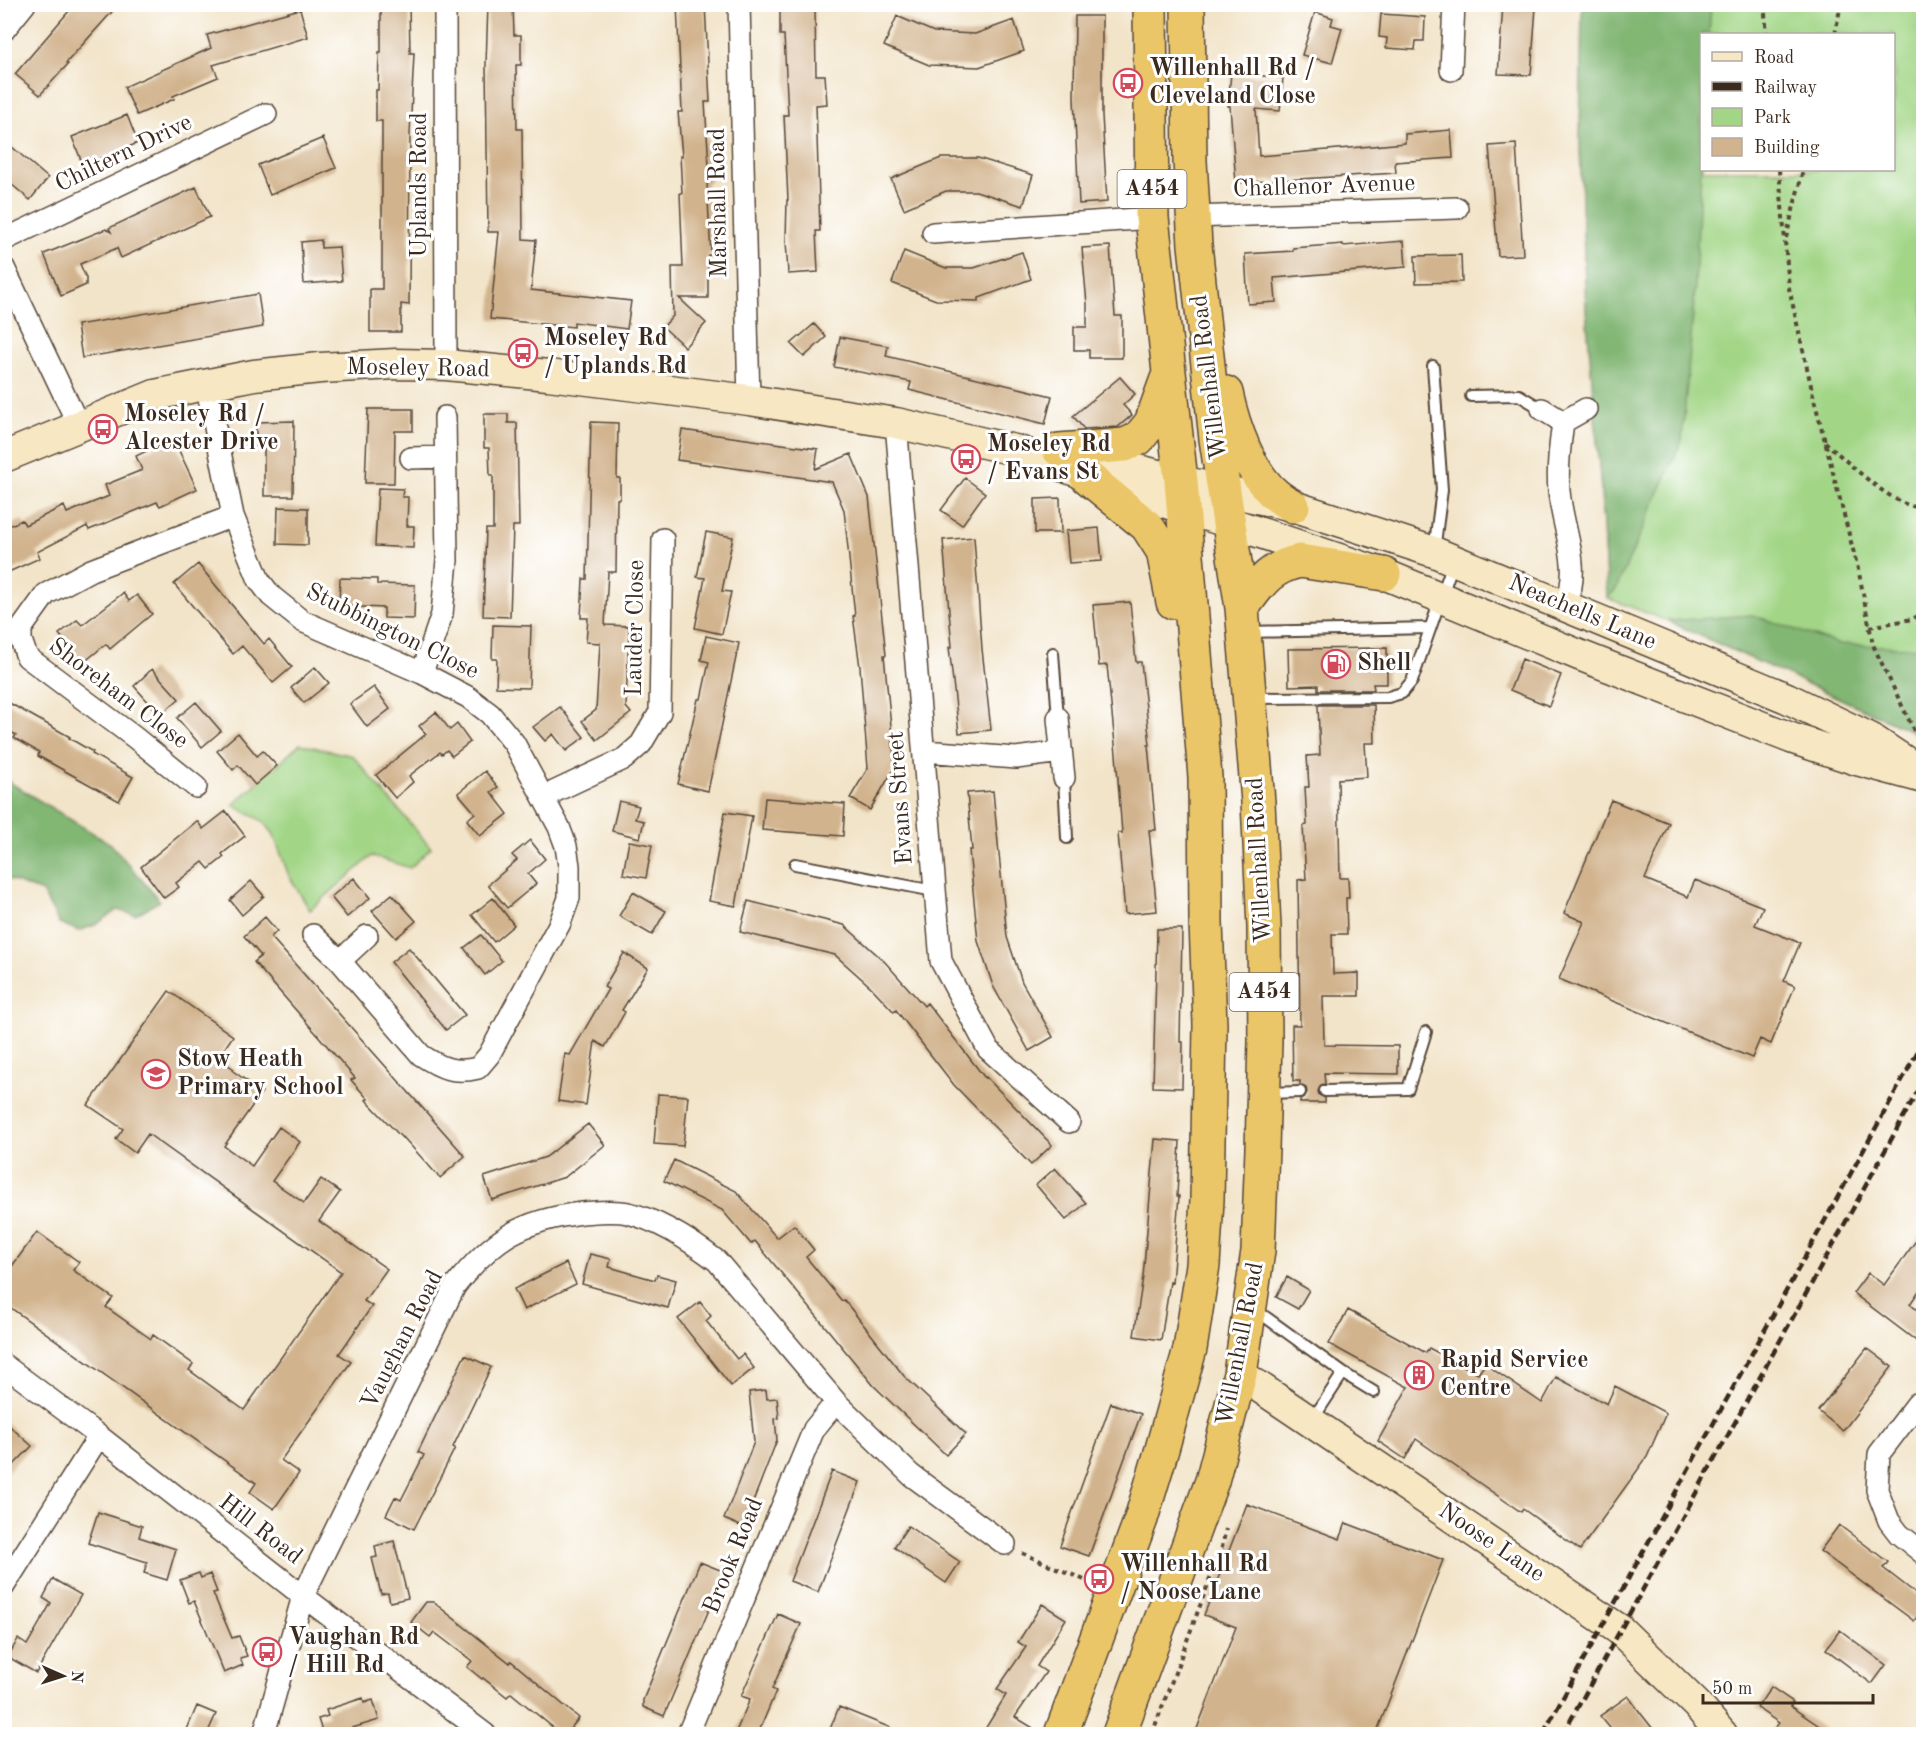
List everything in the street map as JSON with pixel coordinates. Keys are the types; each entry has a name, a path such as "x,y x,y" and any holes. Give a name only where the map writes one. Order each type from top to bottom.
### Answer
{"highway":[{"name":"Willenhall Road","path":"1061,1734 1141,1519 1190,1349 1203,1265 1209,1132 1210,1037 1205,777 1183,495 1152,218 1150,4"},
{"name":"Willenhall Road","path":"1119,1734 1212,1481 1240,1374 1258,1251 1264,1093 1264,927 1258,802 1243,620 1216,439 1194,231 1188,4"},
{"path":"1194,231 1230,409 1241,442 1262,480 1276,496 1293,506"},
{"path":"1059,450 1125,445 1138,439 1151,423 1170,372"},
{"path":"1086,476 1148,526 1164,551 1173,602 1188,728 1205,777"},
{"path":"1243,620 1265,577 1286,564 1300,561 1384,574"}],"street":[{"path":"4,30 25,4"},
{"name":"Uplands Road","path":"444,4 446,365"},
{"name":"Marshall Road","path":"740,4 749,400"},
{"path":"1450,70 1454,4"},
{"name":"Chiltern Drive","path":"4,240 266,114"},
{"name":"Challenor Avenue","path":"1194,231 1457,208"},
{"path":"933,233 1152,218"},
{"path":"4,268 79,426"},
{"name":"Moseley Road","path":"4,457 155,394 206,383 320,368 396,364 446,365 749,400 896,423 1019,451 1086,476 1183,495 1227,507"},
{"name":"Stubbington Close","path":"206,383 233,516 259,580 271,596 302,621 422,673 468,697 490,714 514,743 559,827 566,846 570,882 569,898 560,923 489,1055 478,1068 458,1071 438,1065 421,1055 340,961 313,936"},
{"path":"1542,409 1563,422"},
{"path":"1563,422 1586,409"},
{"path":"422,673 442,614 447,560 446,417"},
{"path":"1550,643 1572,588 1573,576 1573,563 1559,492 1563,422"},
{"name":"Evans Street","path":"896,423 940,961 988,1049 1069,1122"},
{"name":"Moseley Road","path":"1019,451 1059,450 1183,495"},
{"path":"411,458 445,457"},
{"name":"Neachells Lane","path":"1227,507 1293,506 1444,556 1566,605 1805,707 1870,738 1923,773"},
{"name":"Neachells Lane","path":"1227,507 1550,643 1791,738 1857,760 1923,778"},
{"name":"Shoreham Close","path":"196,787 134,737 27,657 21,640 21,628 46,594 92,570 233,516"},
{"name":"Lauder Close","path":"543,797 624,759 641,744 660,712 663,539"},
{"path":"1791,738 1805,707"},
{"path":"1058,718 1064,778"},
{"path":"924,751 1016,758 1061,752"},
{"path":"340,961 367,936"},
{"name":"Vaughan Road","path":"264,1734 303,1596 455,1286 476,1259 530,1223 562,1215 600,1212 626,1213 642,1217 697,1246 717,1261 836,1402 911,1475 1005,1544"},
{"name":"Hill Road","path":"4,1365 485,1734"},
{"name":"Noose Lane","path":"1240,1374 1620,1630 1697,1705 1722,1734"},
{"name":"Brook Road","path":"688,1734 814,1429 836,1402"},
{"path":"1917,1404 1879,1454 1877,1490 1889,1521 1899,1534 1923,1554"},
{"path":"4,1586 99,1436"}],"lane":[{"path":"1250,698 1388,697 1402,693 1412,681 1441,598 1444,556 1434,366"},
{"path":"1471,396 1520,395 1542,409"},
{"path":"1243,620 1430,628"},
{"path":"1053,653 1058,718"},
{"path":"1064,778 1067,838"},
{"path":"795,864 934,891"},
{"path":"1324,1091 1408,1089 1426,1032"},
{"path":"1264,1093 1300,1092"},
{"path":"1250,1305 1374,1392"},
{"path":"1311,1422 1343,1372"}],"path":[{"path":"1764,4 1767,33"},
{"path":"1835,33 1841,4"},
{"path":"1779,171 1789,288 1859,573 1873,645 1920,744"},
{"path":"1785,242 1803,171"},
{"path":"1825,441 1879,489 1916,508 1923,507"},
{"path":"1869,627 1912,619 1923,613"},
{"path":"1152,1734 1183,1649"}],"green space":[{"path":"1582,5 1923,5 1923,736 1668,621 1607,598 1601,489 1586,308 1580,145"},
{"path":"1582,5 1711,5 1709,33 1700,33 1701,171 1694,303 1682,440 1616,589 1607,598 1601,489 1586,308 1580,145"},
{"path":"1752,615 1838,644 1923,648 1923,736 1668,621"},
{"path":"300,744 353,756 431,848 410,868 372,856 310,910 289,876 273,833 263,821 233,805"},
{"path":"4,779 111,844 160,901 135,915 117,910 97,924 79,931 59,923 42,892 5,878"}],"building":[{"path":"75,4 119,4 40,95 15,74"},
{"path":"381,4 409,4 410,53 414,53 410,135 409,305 401,304 401,332 370,332 370,289 382,289 382,121 376,121 376,90 378,90 379,52 381,52"},
{"path":"488,4 513,4 514,35 521,35 521,65 516,65 517,129 522,129 523,239 536,240 531,290 631,301 627,329 574,322 574,327 490,319 499,232 488,232 486,64"},
{"path":"705,4 710,102 705,102 710,182 707,182 711,255 708,255 708,298 679,298 706,323 685,347 663,327 673,316 672,267 683,267 680,193 682,193 680,156 682,156 678,112 682,112 677,5"},
{"path":"1503,5 1536,7 1531,75 1498,74"},
{"path":"780,8 815,8 816,75 825,75 827,104 816,105 820,231 816,231 818,272 788,274 786,240 788,200 784,115 788,115 784,35 780,35"},
{"path":"300,9 308,37 213,65 218,77 173,96 174,99 137,115 124,87 211,48 207,35"},
{"path":"1315,12 1333,18 1331,25 1342,28 1332,63 1302,55"},
{"path":"1381,14 1425,17 1424,41 1416,41 1415,50 1386,48 1387,38 1379,37"},
{"path":"897,16 934,32 975,34 1014,20 1024,51 979,67 929,65 884,46"},
{"path":"1075,16 1102,16 1102,115 1107,202 1079,204 1074,98"},
{"path":"1231,73 1283,78 1280,111 1256,109 1259,156 1405,143 1405,134 1451,130 1453,158 1395,162 1396,173 1236,183 1230,106 1228,106"},
{"path":"127,115 138,143 83,165 72,137"},
{"path":"323,138 336,168 270,195 258,165"},
{"path":"4,140 48,178 30,200 4,178"},
{"path":"1516,144 1523,255 1498,256 1489,146"},
{"path":"941,158 978,158 1033,175 1023,206 976,191 946,191 904,209 891,179"},
{"path":"196,187 210,217 121,258 117,248 80,264 86,278 86,285 61,296 44,254 106,229 111,232 109,228"},
{"path":"321,240 321,248 339,247 342,281 304,284 301,242"},
{"path":"1404,241 1406,267 1274,278 1276,302 1248,304 1245,254 1293,251 1293,248"},
{"path":"1110,246 1115,316 1122,316 1122,358 1089,358 1089,350 1074,350 1074,327 1087,327 1082,248"},
{"path":"904,251 946,268 974,268 1022,252 1031,279 979,298 979,301 936,300 892,283"},
{"path":"1461,255 1462,282 1416,283 1415,256"},
{"path":"258,294 263,327 82,358 77,325"},
{"path":"814,324 826,337 804,357 791,344"},
{"path":"840,337 888,346 886,356 1052,396 1045,424 909,390 911,382 834,367"},
{"path":"1120,377 1135,394 1123,405 1132,415 1118,427 1084,429 1073,416"},
{"path":"368,409 413,409 413,431 395,431 394,483 365,483"},
{"path":"484,414 508,414 508,423 517,423 519,526 513,526 510,617 483,616 486,529 493,529 493,475 490,475 489,448 484,448"},
{"path":"294,421 293,496 264,496 264,446 256,447 256,422"},
{"path":"591,422 618,423 617,478 620,478 620,499 617,499 616,572 608,572 605,625 629,626 626,707 631,713 597,740 582,721 596,710 600,643 586,642 588,618 581,618 583,579 587,579"},
{"path":"682,430 818,449 815,469 851,454 869,497 895,767 870,810 850,798 868,768 844,510 832,482 677,460"},
{"path":"173,438 197,489 160,506 157,502 89,530 87,526 37,552 40,558 4,574 4,528 22,520 25,525 64,506 67,513 109,496 105,485 142,470 136,456"},
{"path":"965,478 985,493 962,525 941,510"},
{"path":"378,488 403,489 402,497 408,497 407,526 414,526 413,548 375,546"},
{"path":"1060,498 1061,533 1035,533 1035,499"},
{"path":"278,507 308,508 308,545 277,544"},
{"path":"1099,528 1102,561 1069,563 1066,531"},
{"path":"706,532 733,537 722,591 731,592 722,634 695,628 705,578 697,577"},
{"path":"974,537 982,649 991,730 959,733 949,647 952,647 943,540"},
{"path":"198,564 264,644 269,639 292,667 273,683 242,646 233,654 174,584"},
{"path":"340,578 377,579 377,584 415,585 414,619 384,618 384,608 339,606"},
{"path":"123,593 129,601 137,595 152,614 110,649 106,644 83,663 59,634 77,620 82,625"},
{"path":"1130,602 1136,662 1141,662 1150,745 1148,745 1156,830 1149,830 1157,911 1125,914 1118,833 1122,833 1107,665 1099,666 1093,605"},
{"path":"493,625 531,626 529,688 496,687 497,659 492,659"},
{"path":"706,636 739,643 708,791 678,784 709,662 701,660"},
{"path":"1387,648 1387,684 1373,684 1374,690 1318,690 1318,685 1289,686 1288,649"},
{"path":"1522,659 1561,675 1549,706 1510,690"},
{"path":"315,667 329,683 304,703 291,688"},
{"path":"152,669 179,699 160,715 134,686"},
{"path":"374,687 390,709 367,727 350,704"},
{"path":"4,700 70,737 93,752 92,754 133,777 119,801 38,756 39,752 14,738 16,735 4,728"},
{"path":"196,702 221,731 202,747 177,718"},
{"path":"1318,705 1374,705 1375,743 1365,743 1367,777 1338,779 1340,878 1348,878 1349,898 1346,898 1347,934 1332,934 1333,974 1359,973 1359,996 1323,996 1324,1045 1398,1046 1398,1074 1324,1073 1325,1084 1321,1085 1318,1091 1319,1095 1325,1098 1325,1103 1300,1103 1307,1092 1306,1088 1300,1085 1300,1081 1293,1081 1292,1025 1300,1025 1298,880 1306,879 1303,826 1307,825 1305,787 1309,787 1307,756 1320,755"},
{"path":"560,707 584,737 566,751 553,734 545,741 533,727"},
{"path":"436,712 450,730 457,724 470,742 452,756 447,750 442,754 440,752 409,776 413,782 395,798 376,775 426,734 419,726"},
{"path":"238,733 257,756 263,751 277,766 255,785 238,765 233,770 217,751"},
{"path":"485,771 498,787 491,792 508,814 480,836 467,820 475,813 458,793"},
{"path":"993,791 1007,937 1022,982 1053,1037 1029,1051 993,986 978,941 969,850 972,850 967,793"},
{"path":"765,798 845,804 843,836 762,830"},
{"path":"1611,800 1669,823 1645,879 1688,897 1695,880 1763,907 1755,925 1800,943 1784,981 1795,986 1771,1044 1760,1039 1752,1058 1559,979 1584,922 1564,913"},
{"path":"619,801 639,806 635,819 644,821 640,838 612,831"},
{"path":"226,811 245,836 222,854 224,857 209,869 203,862 176,883 179,887 164,898 141,867 197,821 203,829"},
{"path":"725,812 752,816 736,906 709,901"},
{"path":"530,840 545,859 528,874 536,884 507,908 488,885 517,860 512,855"},
{"path":"629,841 652,845 646,878 623,874"},
{"path":"354,878 370,898 347,917 331,897"},
{"path":"251,881 264,896 242,915 230,900"},
{"path":"633,892 666,911 652,935 619,916"},
{"path":"392,894 416,921 396,938 372,911"},
{"path":"493,898 514,925 494,942 472,915"},
{"path":"748,901 844,925 884,961 924,1006 927,1003 985,1078 1052,1145 1031,1165 954,1085 896,1010 894,1012 872,988 835,955 740,932"},
{"path":"265,917 277,931 271,937 465,1156 440,1178 366,1100 368,1099 351,1080 355,1078 254,962 261,956 244,936"},
{"path":"1157,929 1182,929 1180,1042 1183,1042 1182,1088 1153,1087"},
{"path":"481,935 502,961 485,975 464,948"},
{"path":"409,948 465,1015 446,1030 391,962"},
{"path":"624,953 648,968 622,1010 625,1012 605,1047 595,1041 586,1105 558,1101 565,1054 570,1055 608,989 604,987"},
{"path":"169,991 233,1036 218,1058 262,1092 224,1146 252,1166 279,1127 300,1142 272,1181 304,1203 321,1179 340,1192 319,1221 387,1269 364,1301 372,1306 339,1354 351,1362 281,1460 299,1473 274,1509 250,1492 256,1483 4,1303 4,1277 37,1232 79,1262 73,1270 113,1298 106,1307 151,1339 153,1335 193,1364 189,1370 244,1410 341,1272 148,1134 135,1153 116,1139 123,1129 88,1105"},
{"path":"658,1094 688,1096 683,1146 654,1144"},
{"path":"588,1124 605,1145 565,1177 492,1200 484,1177 546,1157"},
{"path":"1155,1139 1180,1141 1177,1196 1179,1196 1172,1283 1170,1282 1161,1340 1134,1336 1143,1277"},
{"path":"674,1160 736,1191 777,1238 794,1225 814,1250 806,1257 842,1301 844,1300 904,1376 966,1434 946,1455 874,1386 755,1241 751,1244 722,1210 664,1181"},
{"path":"1055,1168 1086,1203 1066,1220 1036,1185"},
{"path":"1923,1231 1923,1285 1910,1304 1923,1315 1923,1346 1853,1293 1868,1273 1884,1285"},
{"path":"590,1254 611,1259 609,1267 655,1280 657,1275 676,1280 668,1308 582,1284"},
{"path":"566,1263 576,1284 524,1310 514,1289"},
{"path":"1287,1277 1309,1290 1298,1309 1276,1297"},
{"path":"700,1302 711,1316 706,1321 737,1359 743,1354 754,1368 731,1386 678,1319"},
{"path":"1348,1310 1426,1353 1429,1348 1478,1374 1485,1364 1542,1403 1556,1377 1607,1404 1615,1386 1666,1413 1647,1457 1580,1550 1523,1509 1521,1512 1416,1439 1405,1459 1378,1441 1408,1387 1329,1344"},
{"path":"1867,1348 1892,1367 1843,1431 1818,1411"},
{"path":"465,1355 491,1367 453,1447 455,1448 414,1529 386,1515 395,1497 401,1500 424,1455 418,1452"},
{"path":"766,1390 767,1399 777,1398 779,1418 775,1419 777,1440 743,1527 724,1519 754,1442 749,1392"},
{"path":"1111,1403 1141,1414 1089,1556 1060,1546"},
{"path":"4,1421 32,1446 4,1475"},
{"path":"832,1471 860,1482 818,1592 790,1581"},
{"path":"1247,1504 1340,1539 1346,1523 1443,1560 1376,1734 1195,1734 1236,1627 1204,1615"},
{"path":"98,1512 142,1526 139,1537 176,1549 167,1580 144,1573 147,1562 88,1543"},
{"path":"1839,1525 1888,1562 1883,1568 1923,1599 1923,1609 1914,1621 1820,1551"},
{"path":"908,1526 960,1562 946,1583 894,1547"},
{"path":"394,1541 408,1598 390,1602 388,1593 381,1594 372,1558 377,1557 375,1546"},
{"path":"700,1562 725,1572 664,1716 643,1707 643,1700"},
{"path":"199,1573 201,1578 210,1574 217,1592 213,1593 232,1638 239,1636 247,1656 240,1658 243,1665 224,1673 194,1601 189,1603 180,1580"},
{"path":"53,1579 81,1595 36,1673 8,1657 18,1639 27,1645 51,1603 43,1598"},
{"path":"426,1602 433,1602 510,1663 511,1661 579,1718 566,1734 561,1734 511,1693 507,1697 482,1679 467,1667 472,1661 434,1632 430,1637 411,1622"},
{"path":"1042,1604 1066,1619 1037,1666 1046,1672 1015,1717 1043,1734 982,1734 1006,1695 997,1689 1026,1647 1018,1642"},
{"path":"778,1614 801,1624 772,1689 776,1691 758,1734 735,1734 750,1699 741,1696"},
{"path":"1840,1630 1886,1665 1872,1684 1826,1649"},
{"path":"1771,1687 1793,1702 1790,1706 1831,1734 1770,1734 1779,1723 1757,1708"},
{"path":"1628,1696 1657,1734 1615,1734 1600,1716"},
{"path":"363,1698 364,1703 373,1700 379,1720 332,1734 323,1734 318,1719 328,1716 326,1710"},
{"path":"197,1706 216,1714 207,1734 185,1734"},
{"path":"839,1707 906,1734 828,1734"}],"railway":[{"path":"1543,1734 1924,1040"},
{"path":"1563,1734 1924,1080"}],"place":[{"name":"Willenhall Rd / Cleveland Close","path":"1128,83"},
{"name":"Moseley Rd / Uplands Rd","path":"523,353"},
{"name":"Moseley Rd / Alcester Drive","path":"103,429"},
{"name":"Moseley Rd / Evans St","path":"966,459"},
{"name":"Shell","path":"1336,664"},
{"name":"Stow Heath Primary School","path":"156,1074"},
{"name":"Rapid Service Centre","path":"1419,1375"},
{"name":"Willenhall Rd / Noose Lane","path":"1099,1579"},
{"name":"Vaughan Rd / Hill Rd","path":"267,1652"}]}
